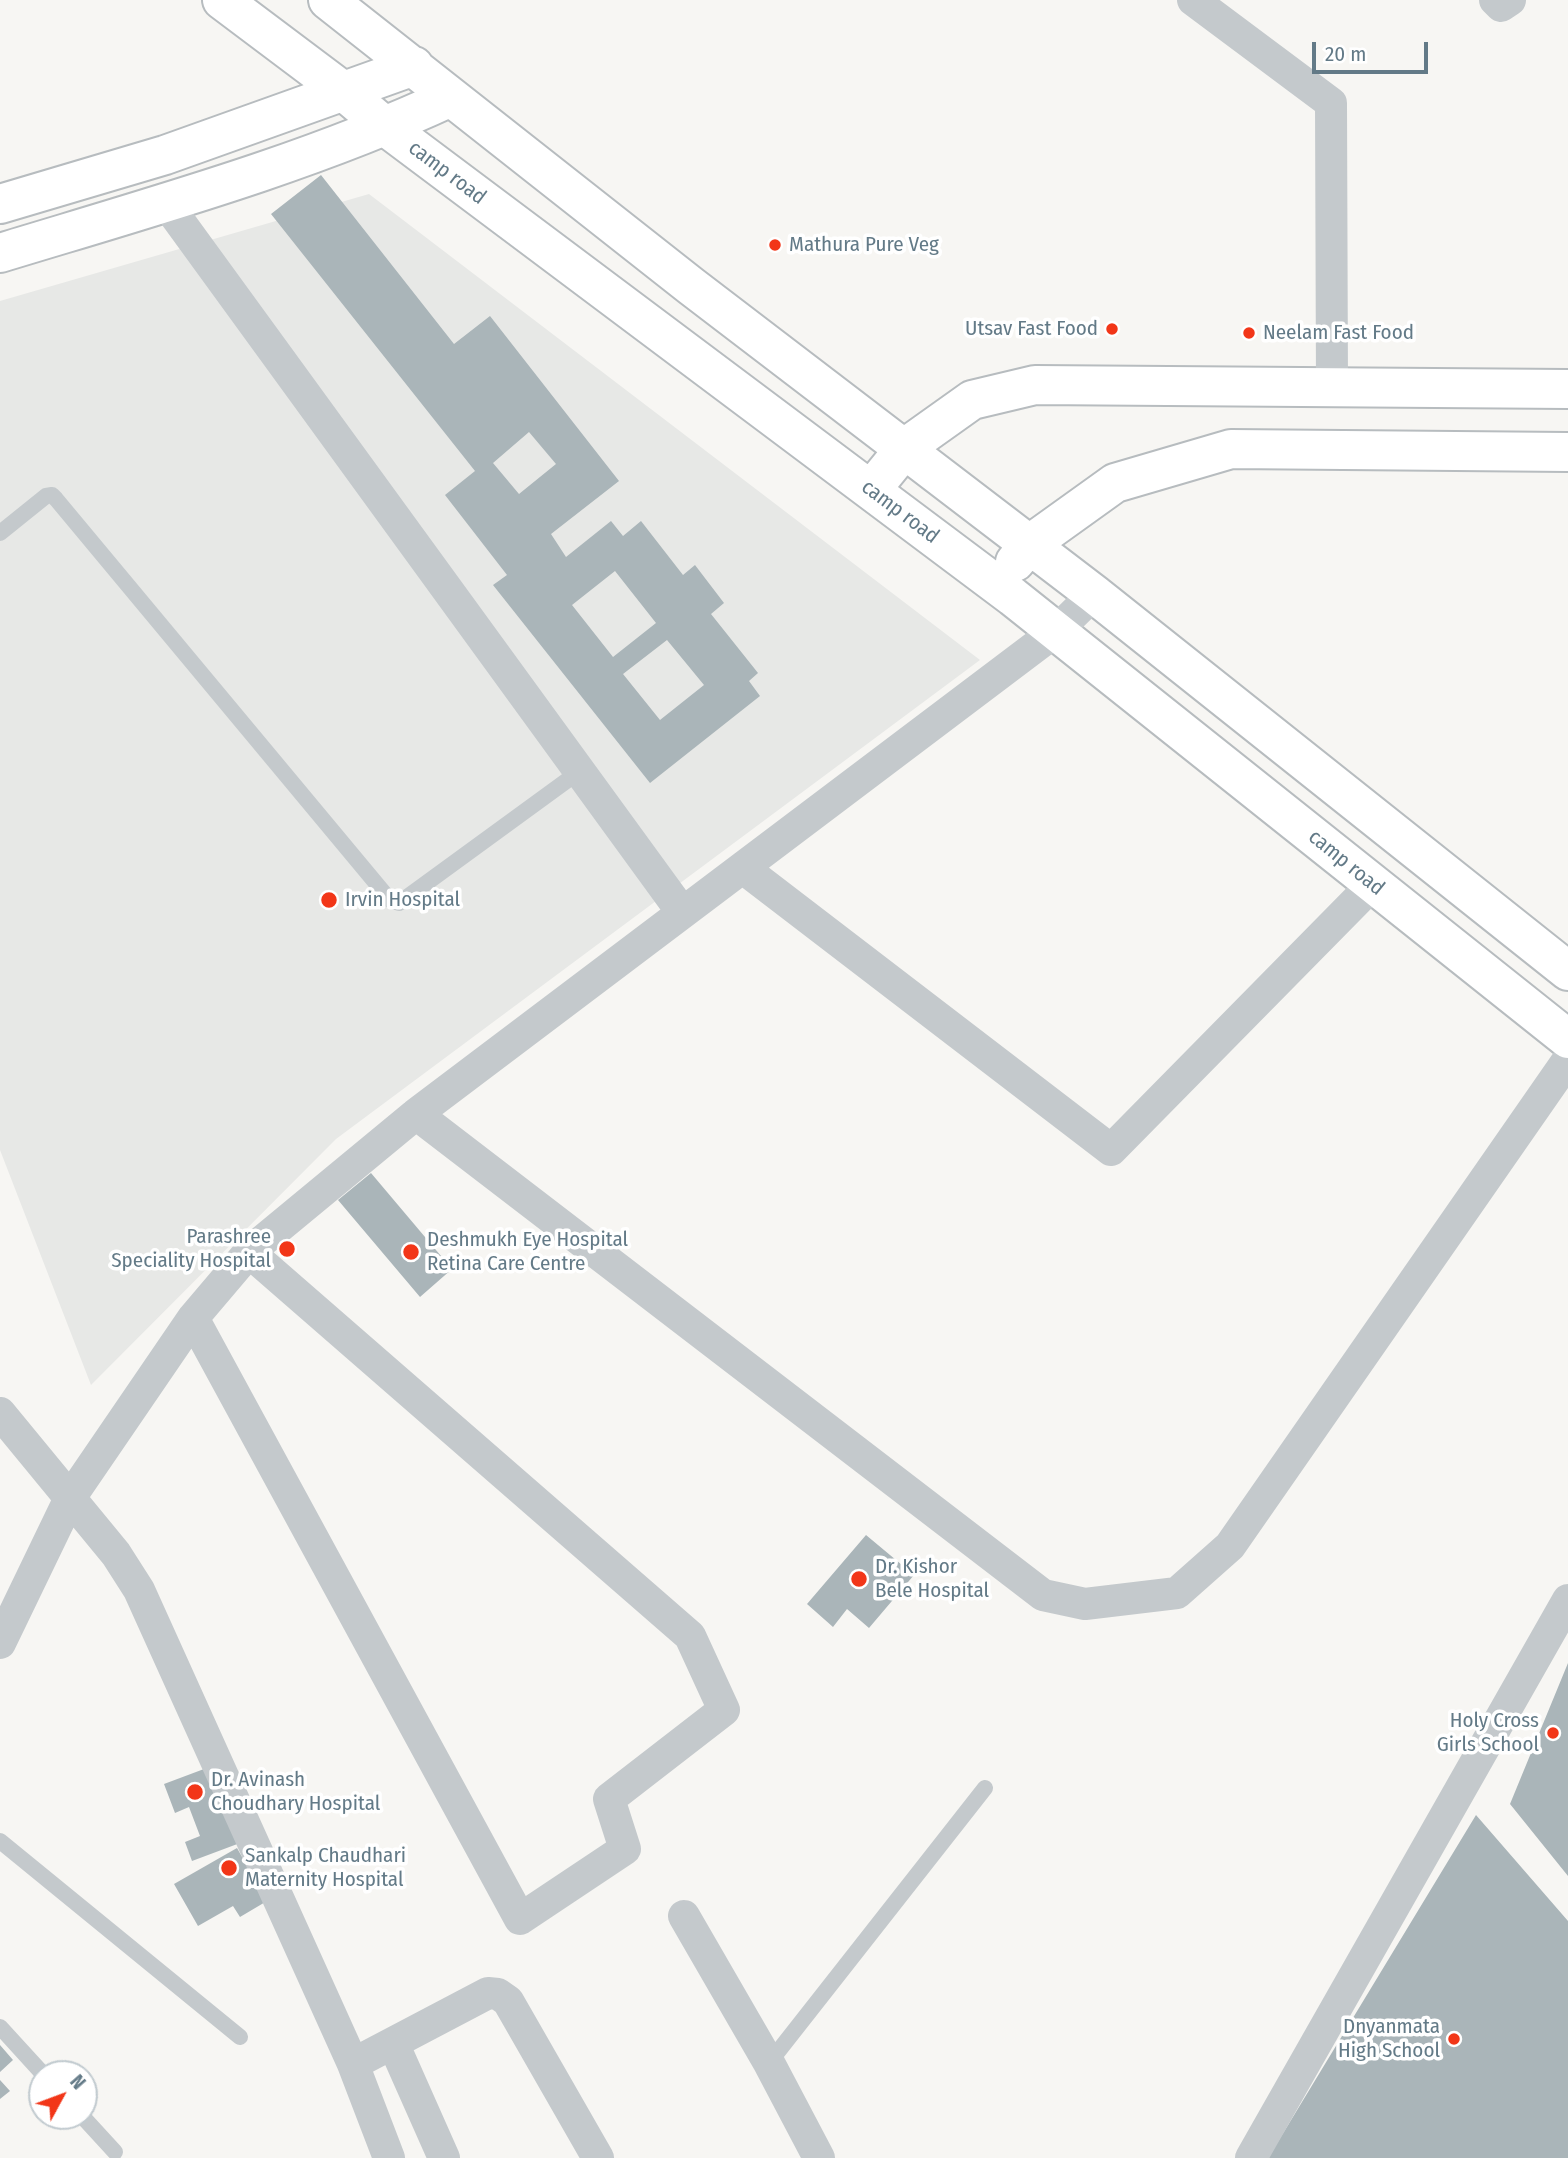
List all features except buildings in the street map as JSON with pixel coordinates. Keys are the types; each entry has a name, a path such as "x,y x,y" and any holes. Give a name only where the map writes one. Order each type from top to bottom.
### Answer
{"main road":[{"name":"camp road","path":"222,0 343,90 386,127 1056,631 1568,1039"},
{"path":"328,0 691,286 906,447 1094,594 1568,971"},
{"path":"0,204 165,155 414,66"},
{"path":"0,253 166,202 386,127 451,97"},
{"path":"871,490 906,447 972,400 1035,385 1568,389"},
{"path":"995,584 1030,544 1115,484 1231,449 1568,452"},
{"path":"929,534 963,494"},
{"path":"1212,755 1246,714"}],"street":[{"path":"1193,0 1230,10 1332,103 1332,388"},
{"path":"1494,0 1501,6 1510,0"},
{"path":"166,202 682,912"},
{"path":"0,1643 71,1498 193,1318 249,1252 416,1114 1056,631 1094,594"},
{"path":"743,868 1111,1150 1373,884"},
{"path":"416,1114 1043,1595 1085,1604 1177,1593 1230,1546 1568,1060"},
{"path":"193,1318 520,1919 625,1849 609,1799 723,1710 690,1636 249,1252"},
{"path":"2,1422 71,1498 116,1554 139,1590 354,2064 389,2158"},
{"path":"0,1583 36,1565"},
{"path":"1251,2158 1568,1600"},
{"path":"684,1916 820,2158"},
{"path":"354,2064 488,1993 498,1994 514,2011 598,2158"},
{"path":"393,2043 444,2158"}],"lane":[{"path":"0,533 46,496 52,495 390,900 399,903 580,771"},
{"path":"769,2063 985,1788"},
{"path":"0,1841 240,2037"},
{"path":"0,2027 30,2060"},
{"path":"95,2130 115,2151"}],"shaded area":[{"name":"Irvin Hospital","path":"369,194 980,660 336,1139 91,1385 0,1150 0,301"}],"place":[{"name":"Mathura Pure Veg","path":"775,245"},
{"name":"Utsav Fast Food","path":"1112,329"},
{"name":"Neelam Fast Food","path":"1249,333"},
{"name":"Irvin Hospital","path":"329,900"},
{"name":"Parashree Speciality Hospital","path":"287,1249"},
{"name":"Deshmukh Eye Hospital Retina Care Centre","path":"411,1252"},
{"name":"Dr. Kishor Bele Hospital","path":"859,1579"},
{"name":"Holy Cross Girls School","path":"1553,1733"},
{"name":"Dr. Avinash Choudhary Hospital","path":"195,1792"},
{"name":"Sankalp Chaudhari Maternity Hospital","path":"229,1868"},
{"name":"Dnyanmata High School","path":"1454,2039"}]}
